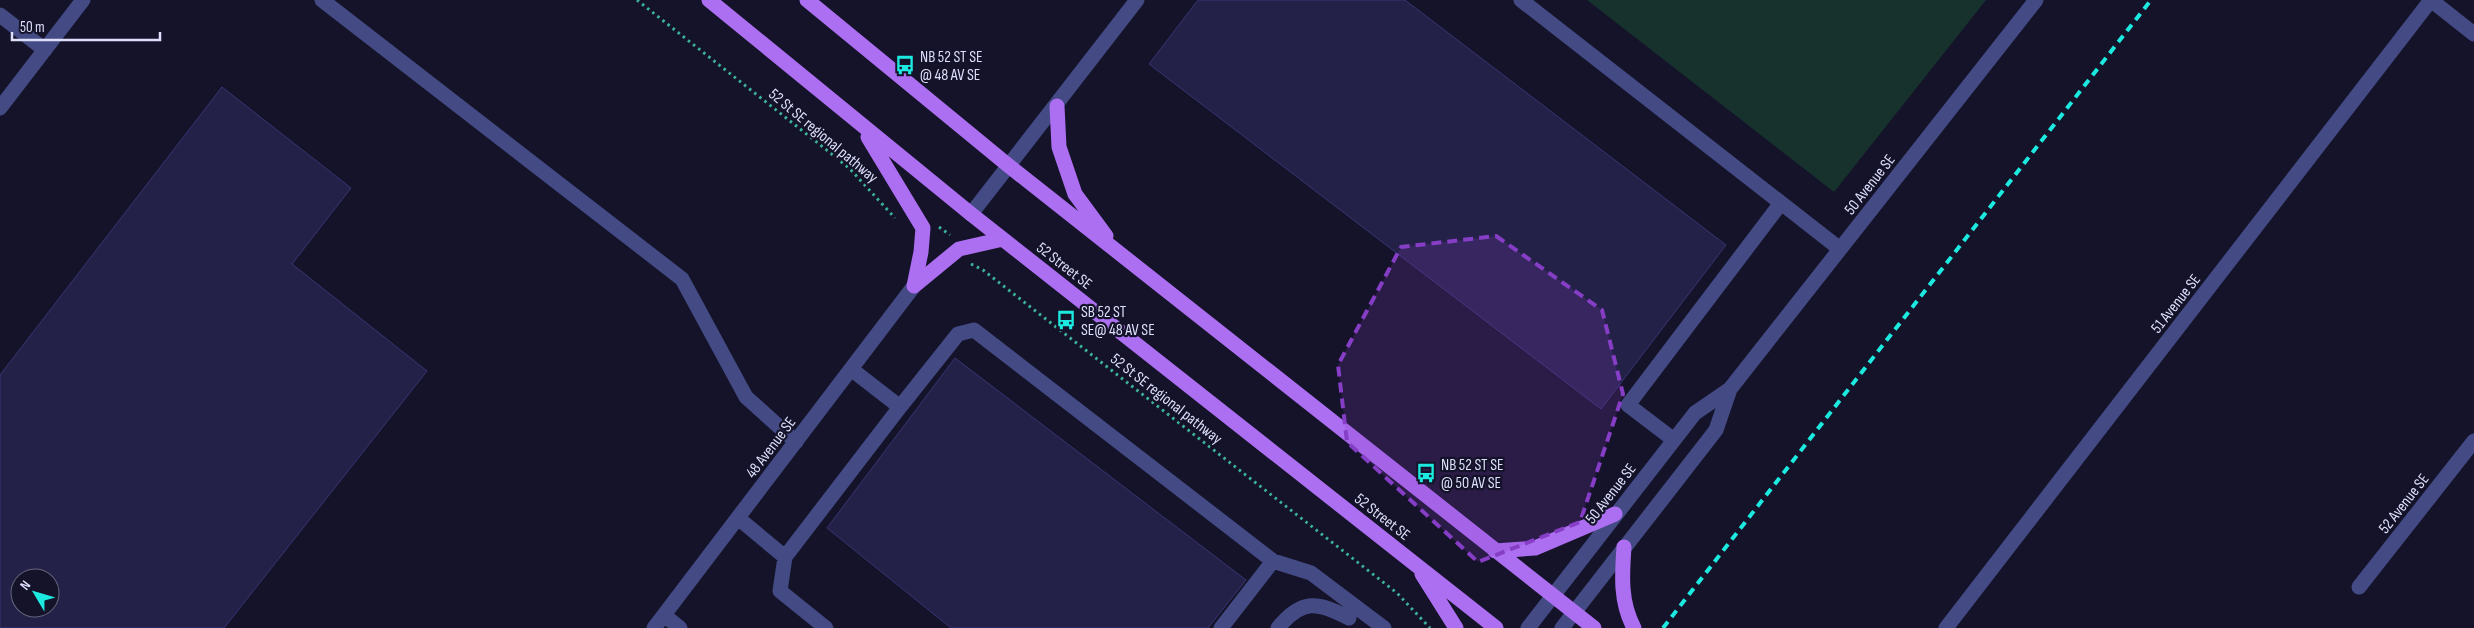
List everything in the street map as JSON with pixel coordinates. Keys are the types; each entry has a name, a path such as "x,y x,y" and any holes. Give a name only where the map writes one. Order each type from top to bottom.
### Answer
{"main road":[{"name":"52 Street SE","path":"709,0 971,214 1496,628"},
{"path":"807,0 1009,166 1594,628"},
{"path":"1057,106 1059,147 1075,194 1117,252"},
{"path":"859,124 888,168 922,228 921,252 914,286"},
{"path":"914,286 959,249 1003,239"},
{"path":"1495,551 1518,551 1542,546 1615,514"},
{"path":"1624,547 1622,590 1629,620 1634,628"},
{"path":"1416,565 1456,628"}],"street":[{"path":"322,0 682,279 746,397 796,442"},
{"path":"971,214 1057,106 1137,0"},
{"path":"1521,0 1840,249"},
{"name":"50 Avenue SE","path":"1528,628 1695,413 1730,389 2036,0"},
{"path":"2431,0 2474,34"},
{"name":"51 Avenue SE","path":"1946,628 2431,0"},
{"path":"0,108 5,91 45,50 76,3"},
{"path":"0,15 45,50"},
{"path":"1674,440 1628,405 1782,203"},
{"name":"48 Avenue SE","path":"654,628 914,286"},
{"path":"826,628 780,591 785,557 958,334 974,330 1273,561 1310,573 1349,618"},
{"path":"851,369 900,407"},
{"name":"50 Avenue SE","path":"1562,628 1716,430 1730,389"},
{"name":"52 Avenue SE","path":"2359,587 2474,441"},
{"path":"738,518 785,557"},
{"path":"1221,628 1273,561"},
{"path":"1278,628 1300,607 1316,604 1349,618 1384,628"},
{"path":"664,615 680,628"}],"path":[{"name":"52 St SE regional pathway","path":"637,0 850,169 898,221"},
{"name":"52 St SE regional pathway","path":"922,228 935,223 953,238 966,261 983,270 1397,593 1430,628"}],"highlighted area":[{"path":"1496,236 1602,310 1623,394 1580,522 1478,562 1347,442 1338,365 1401,247"}],"green space":[{"path":"1587,0 1986,0 1834,192"}],"building":[{"path":"1198,0 1405,0 1726,245 1601,409 1149,64"},
{"path":"222,87 351,188 292,264 427,371 224,628 0,628 0,375"},
{"path":"955,358 1246,580 1208,628 951,628 827,528"}],"railway":[{"path":"1663,628 2151,0"}],"place":[{"name":"NB 52 ST SE @ 48 AV SE","path":"905,65"},
{"name":"SB 52 ST SE@ 48 AV SE","path":"1066,320"},
{"name":"NB 52 ST SE @ 50 AV SE","path":"1426,473"}]}
